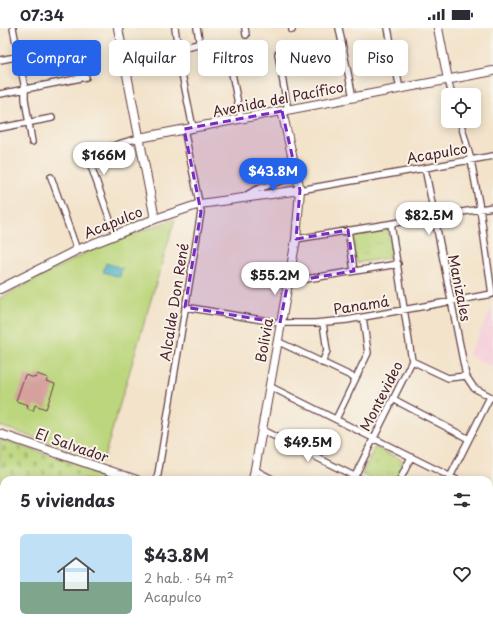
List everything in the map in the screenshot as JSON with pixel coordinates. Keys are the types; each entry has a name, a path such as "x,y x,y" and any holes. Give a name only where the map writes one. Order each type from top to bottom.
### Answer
{"street":[{"path":"13,28 16,40"},
{"path":"118,28 155,219"},
{"path":"175,28 178,49 198,44 199,39 197,28"},
{"path":"245,28 246,35"},
{"path":"339,28 353,98"},
{"path":"388,28 400,89"},
{"path":"438,28 450,88"},
{"path":"0,60 12,57"},
{"name":"Avenida del Pacífico","path":"139,138 493,71"},
{"path":"23,76 32,142"},
{"name":"Alcalde Don René","path":"158,476 184,307 201,212 188,129 182,76"},
{"path":"233,76 241,119"},
{"path":"281,76 285,110"},
{"path":"0,94 86,77"},
{"name":"Bolivia","path":"254,476 296,239 300,190 285,110"},
{"path":"0,128 52,118"},
{"path":"462,128 471,160 493,294"},
{"path":"116,234 91,166 91,161 94,156 102,150 139,138"},
{"name":"Acapulco","path":"0,290 77,250 155,219 200,204 300,190 493,156"},
{"name":"Manizales","path":"425,168 466,376 474,388 491,397"},
{"name":"Acapulco","path":"243,198 255,190 298,175"},
{"path":"51,177 77,250"},
{"path":"296,239 493,207"},
{"name":"Montevideo","path":"355,476 412,361 391,224"},
{"path":"348,230 354,271"},
{"path":"288,282 398,264"},
{"name":"Panamá","path":"184,307 280,323 323,323 493,294"},
{"path":"336,419 368,353 363,317"},
{"path":"322,363 327,351 323,323"},
{"path":"277,342 355,378"},
{"path":"412,361 448,378 452,379 466,376"},
{"path":"269,386 374,438 445,476"},
{"path":"450,476 491,397"},
{"path":"393,399 469,438"},
{"path":"262,430 350,476"},
{"name":"El Salvador","path":"0,434 124,476"},
{"path":"402,476 411,457"},
{"path":"255,470 266,476"}],"highlighted area":[{"path":"282,111 300,190 296,239 348,230 354,271 288,282 280,323 185,307 201,212 184,129"}],"shaded area":[{"path":"493,308 493,367 468,355"}],"green space":[{"path":"175,219 103,461 0,426 0,298 97,247"},
{"path":"387,226 393,257 356,263 352,231"},
{"path":"0,439 113,476 0,476"},
{"path":"375,447 404,461 397,476 366,476 362,474"}],"water":[{"path":"106,263 122,268 120,277 103,272"}],"building":[{"path":"37,374 48,378 46,381 55,384 46,409 35,405 33,411 27,408 28,405 16,401 25,375 35,378"}]}
